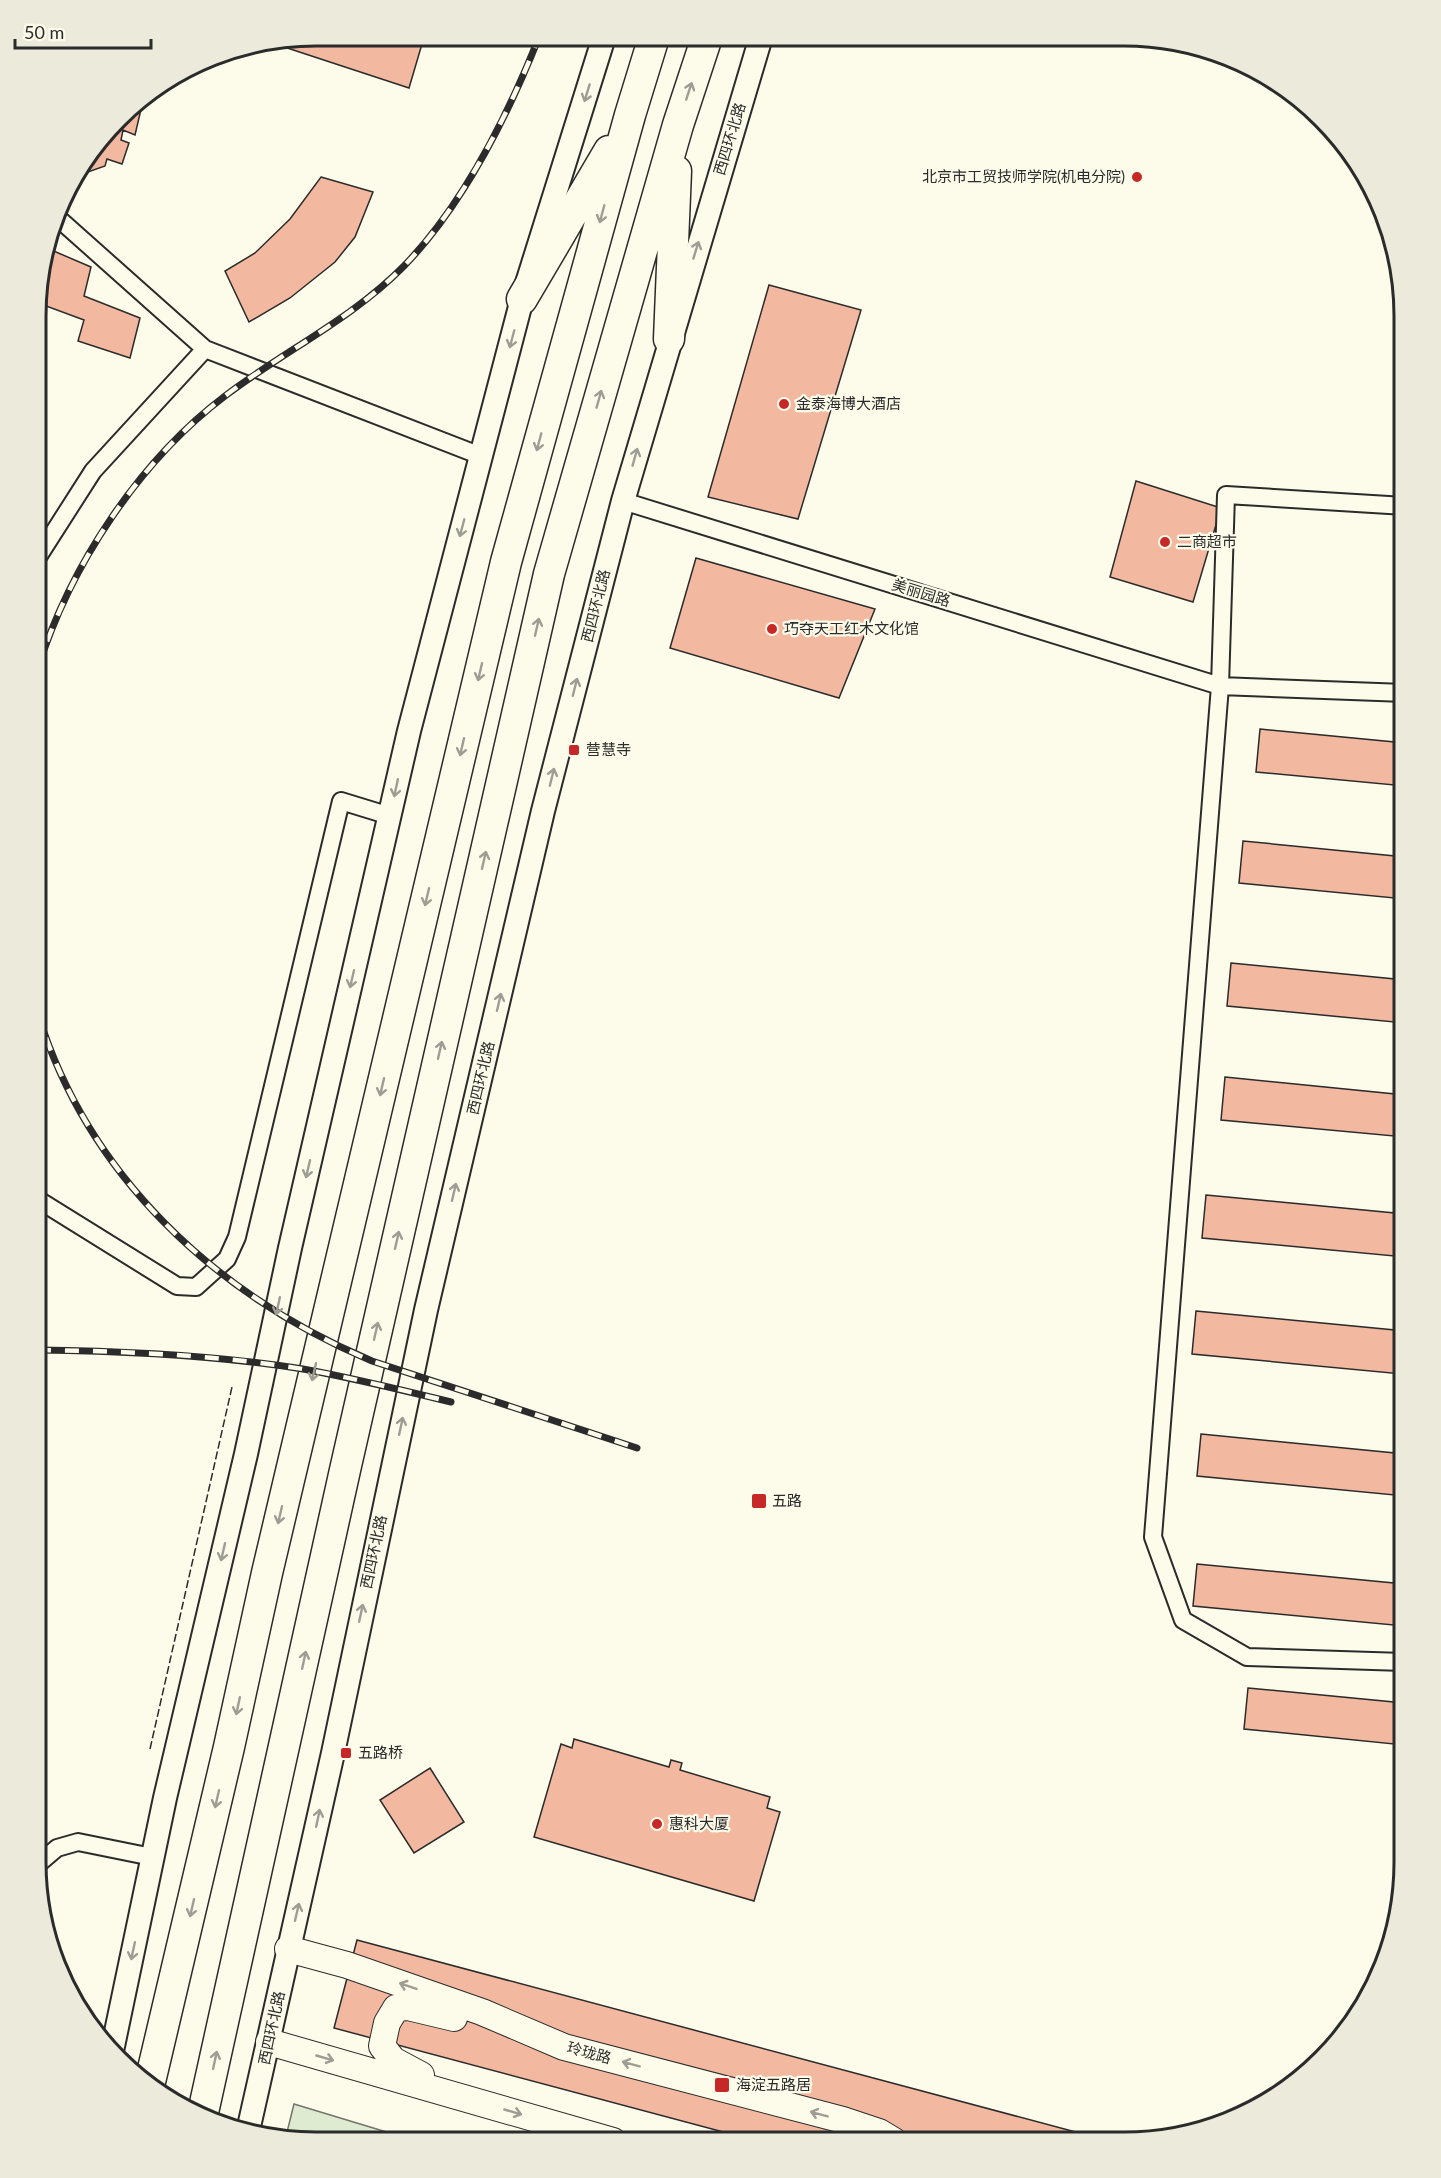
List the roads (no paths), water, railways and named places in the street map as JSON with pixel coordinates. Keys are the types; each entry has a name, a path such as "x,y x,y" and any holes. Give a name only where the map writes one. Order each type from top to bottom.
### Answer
{"highway":[{"path":"151,2076 230,1747 283,1504 506,562 651,46"},
{"path":"204,2107 345,1470 549,574 678,125 704,46"},
{"path":"522,299 630,115"},
{"path":"669,339 678,125"}],"main road":[{"name":"玲珑路","path":"288,1949 347,1965 482,2012 564,2047 843,2120 879,2132"},
{"path":"466,2098 393,2060 382,2046 387,2023 396,2008 408,2007 564,2047"},
{"path":"269,2042 585,2132"}],"street":[{"path":"114,2041 152,1857 409,732 522,299 601,46"},
{"name":"西四环北路","path":"250,2123 328,1775 426,1310 546,800 623,501 669,339 758,46"},
{"path":"63,223 205,349 481,456"},
{"path":"46,544 93,471 205,349"},
{"path":"1394,505 1226,495 1220,686 1153,1537 1183,1620 1247,1657 1394,1662"},
{"name":"美丽园路","path":"623,501 1220,686 1394,693"},
{"path":"46,1205 177,1286 196,1287 227,1259 237,1237 340,801 390,816"},
{"path":"46,1857 57,1848 78,1842 152,1857"}],"railway":[{"path":"46,646 69,592 89,554 111,518 164,452 194,422 225,396 340,319 384,285 425,242 446,215 482,158 535,46"},
{"path":"46,1036 59,1071 88,1126 124,1177 165,1223 211,1265 261,1302 315,1334 372,1361 637,1448"},
{"path":"46,1350 170,1355 270,1364 340,1376 451,1402"}],"place":[{"name":"北京市工贸技师学院(机电分院)","path":"1137,177"},
{"name":"金泰海博大酒店","path":"784,404"},
{"name":"二商超市","path":"1165,542"},
{"name":"巧夺天工红木文化馆","path":"772,629"},
{"name":"营慧寺","path":"574,750"},
{"name":"五路","path":"759,1501"},
{"name":"五路桥","path":"346,1753"},
{"name":"惠科大厦","path":"657,1824"},
{"name":"海淀五路居","path":"722,2085"}]}
